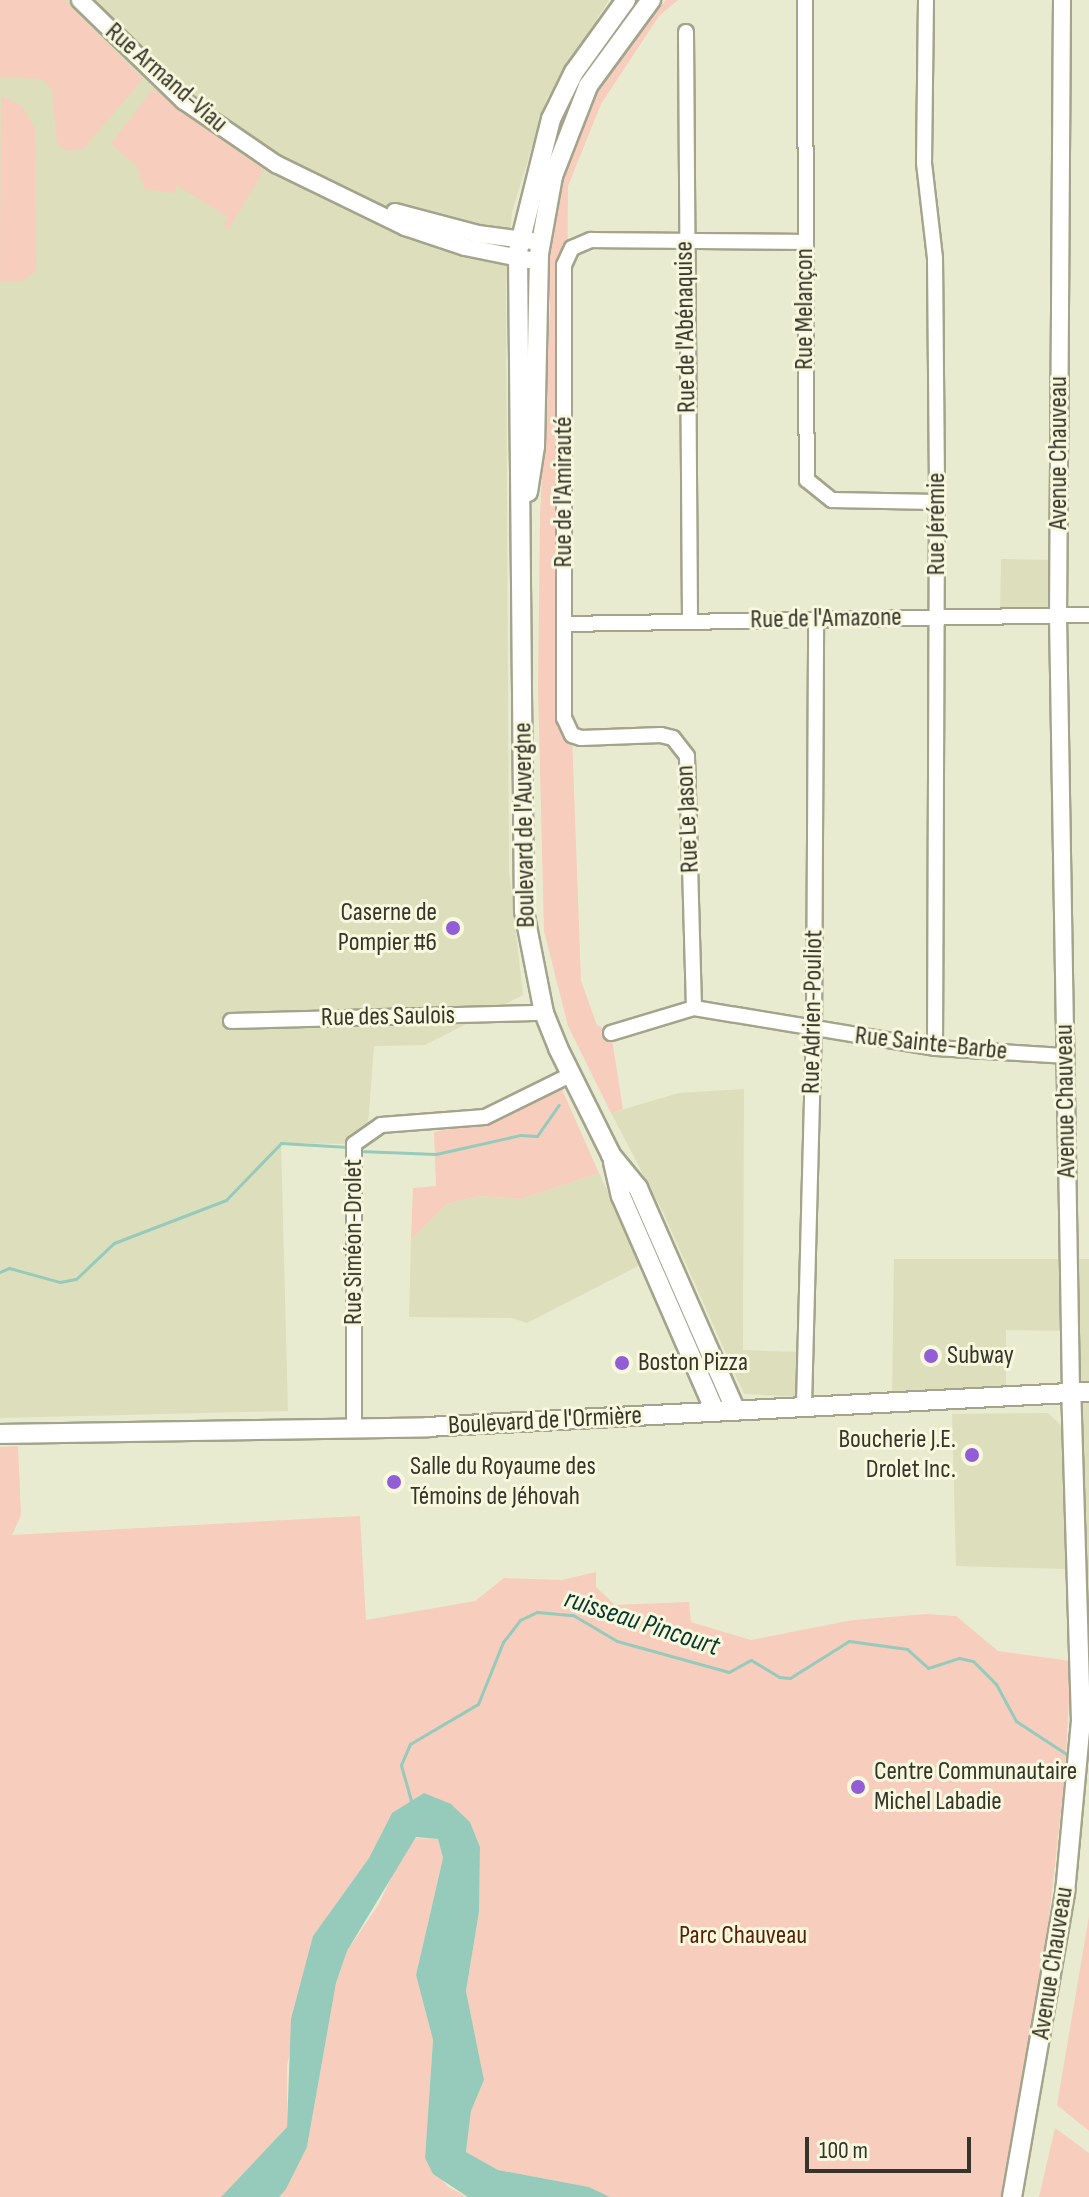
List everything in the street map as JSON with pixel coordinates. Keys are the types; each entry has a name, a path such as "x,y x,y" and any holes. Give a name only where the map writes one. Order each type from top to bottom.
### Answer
{"main road":[{"name":"Boulevard de l'Auvergne","path":"626,0 574,72 551,119 519,249 524,911 544,1013 570,1075 611,1155 638,1188 735,1409"},
{"name":"Boulevard de l'Auvergne","path":"523,526 535,446 538,262 553,176 573,117 603,61 651,0"},
{"name":"Boulevard de l'Auvergne","path":"611,1155 621,1196 715,1411"},
{"name":"Boulevard de l'Ormière","path":"0,1434 354,1430 1080,1392"},
{"name":"Avenue Chauveau","path":"1012,2197 1065,1893 1081,1721 1080,1392"}],"street":[{"name":"Rue Armand-Viau","path":"80,0 196,111 276,164 341,194 519,249 538,262"},
{"name":"Rue Melançon","path":"805,0 807,480 832,500 937,502"},
{"name":"Rue Jérémie","path":"926,0 924,163 935,258 935,1048"},
{"name":"Avenue Chauveau","path":"1062,0 1058,615 1065,1056 1080,1392"},
{"name":"Rue de l'Abénaquise","path":"686,32 685,242 690,622"},
{"name":"Rue de l'Amirauté","path":"572,735 564,718 564,265 572,248 591,240 685,242"},
{"name":"Rue Armand-Viau","path":"519,249 540,242"},
{"path":"685,242 805,242"},
{"name":"Rue de l'Amazone","path":"564,624 1089,615"},
{"name":"Rue Adrien-Pouliot","path":"804,1405 814,1030 816,619"},
{"name":"Rue Le Jason","path":"572,735 590,740 661,735 673,738 687,756 694,1008"},
{"name":"Rue Sainte-Barbe","path":"611,1033 694,1008 935,1048 1065,1056"},
{"name":"Rue des Saulois","path":"231,1021 544,1013"},
{"name":"Rue Siméon-Drolet","path":"354,1430 353,1150 381,1125 485,1117 570,1075"}],"shaded area":[{"path":"0,0 609,0 547,98 512,212 506,289 509,871 523,995 425,1045 374,1046 368,1124 354,1144 281,1143 288,1411 0,1418"},
{"path":"1001,559 1059,560 1058,615 1000,614"},
{"path":"744,1089 743,1350 802,1352 801,1397 744,1394 663,1212 611,1113 679,1093"},
{"path":"599,1173 642,1264 527,1323 512,1318 409,1317 411,1240 447,1204 479,1196 521,1199"},
{"path":"894,1259 1089,1259 1089,1722 1070,1331 1006,1330 1006,1395 892,1400"},
{"path":"1048,1413 1065,1429 1067,1569 956,1566 952,1414"}],"green space":[{"path":"0,0 64,0 143,79 83,149 68,151 57,144 52,90 43,79 0,77"},
{"path":"666,0 678,0 659,16 601,104 568,186 564,718 572,735 581,981 597,1025 611,1033 623,1109 611,1113 568,1026 544,931 538,688 540,517 550,309 548,244 568,157 602,81"},
{"path":"153,89 264,170 230,227 223,227 228,217 178,186 173,193 145,189 136,165 111,144"},
{"path":"1,96 22,106 35,128 36,270 22,282 0,282"},
{"path":"560,1085 599,1173 521,1199 479,1196 447,1204 411,1240 413,1188 436,1186 434,1132 492,1121"},
{"name":"Parc Chauveau","path":"18,1446 21,1515 12,1535 360,1516 366,1620 475,1601 504,1578 562,1580 596,1572 596,1587 615,1605 689,1602 691,1622 751,1640 853,1620 926,1614 956,1616 998,1651 1071,1661 1065,1775 1038,2016 1003,2197 610,2197 589,2187 498,2170 466,2152 471,2111 484,2080 466,1991 479,1912 480,1847 470,1822 451,1804 392,1813 369,1858 313,1936 287,2066 287,2127 221,2197 0,2197 0,1447"},
{"path":"410,1838 438,1839 443,1858 416,1975 433,2040 425,2158 448,2187 468,2197 279,2197 307,2147 336,1983 347,1951 379,1904"},
{"path":"1089,1916 1089,2131 1057,2105"},
{"path":"1055,2128 1089,2153 1089,2197 1039,2197"}],"water":[{"path":"424,1793 451,1804 470,1822 480,1847 479,1912 466,1991 484,2080 471,2111 466,2152 498,2170 589,2187 610,2197 468,2197 433,2174 425,2158 433,2040 416,1975 443,1858 438,1839 416,1837 347,1951 336,1983 307,2147 286,2189 279,2197 221,2197 287,2127 291,2019 313,1936 369,1858 392,1813"}],"waterway":[{"path":"359,1151 436,1154 520,1135 537,1136 559,1105"},
{"path":"0,1272 9,1268 60,1282 76,1279 114,1243 226,1200 281,1143 348,1147"},
{"name":"ruisseau Pincourt","path":"412,1804 401,1765 410,1744 478,1704 503,1642 520,1620 537,1612 573,1615 617,1641 729,1672 751,1660 779,1677 790,1678 849,1641 907,1649 928,1668 959,1658 973,1661 996,1684 1016,1721 1068,1755"}],"place":[{"name":"Caserne de Pompier #6","path":"453,928"},
{"name":"Subway","path":"931,1356"},
{"name":"Boston Pizza","path":"622,1363"},
{"name":"Boucherie J.E. Drolet Inc.","path":"972,1455"},
{"name":"Salle du Royaume des Témoins de Jéhovah","path":"394,1482"},
{"name":"Centre Communautaire Michel Labadie","path":"858,1787"}]}
